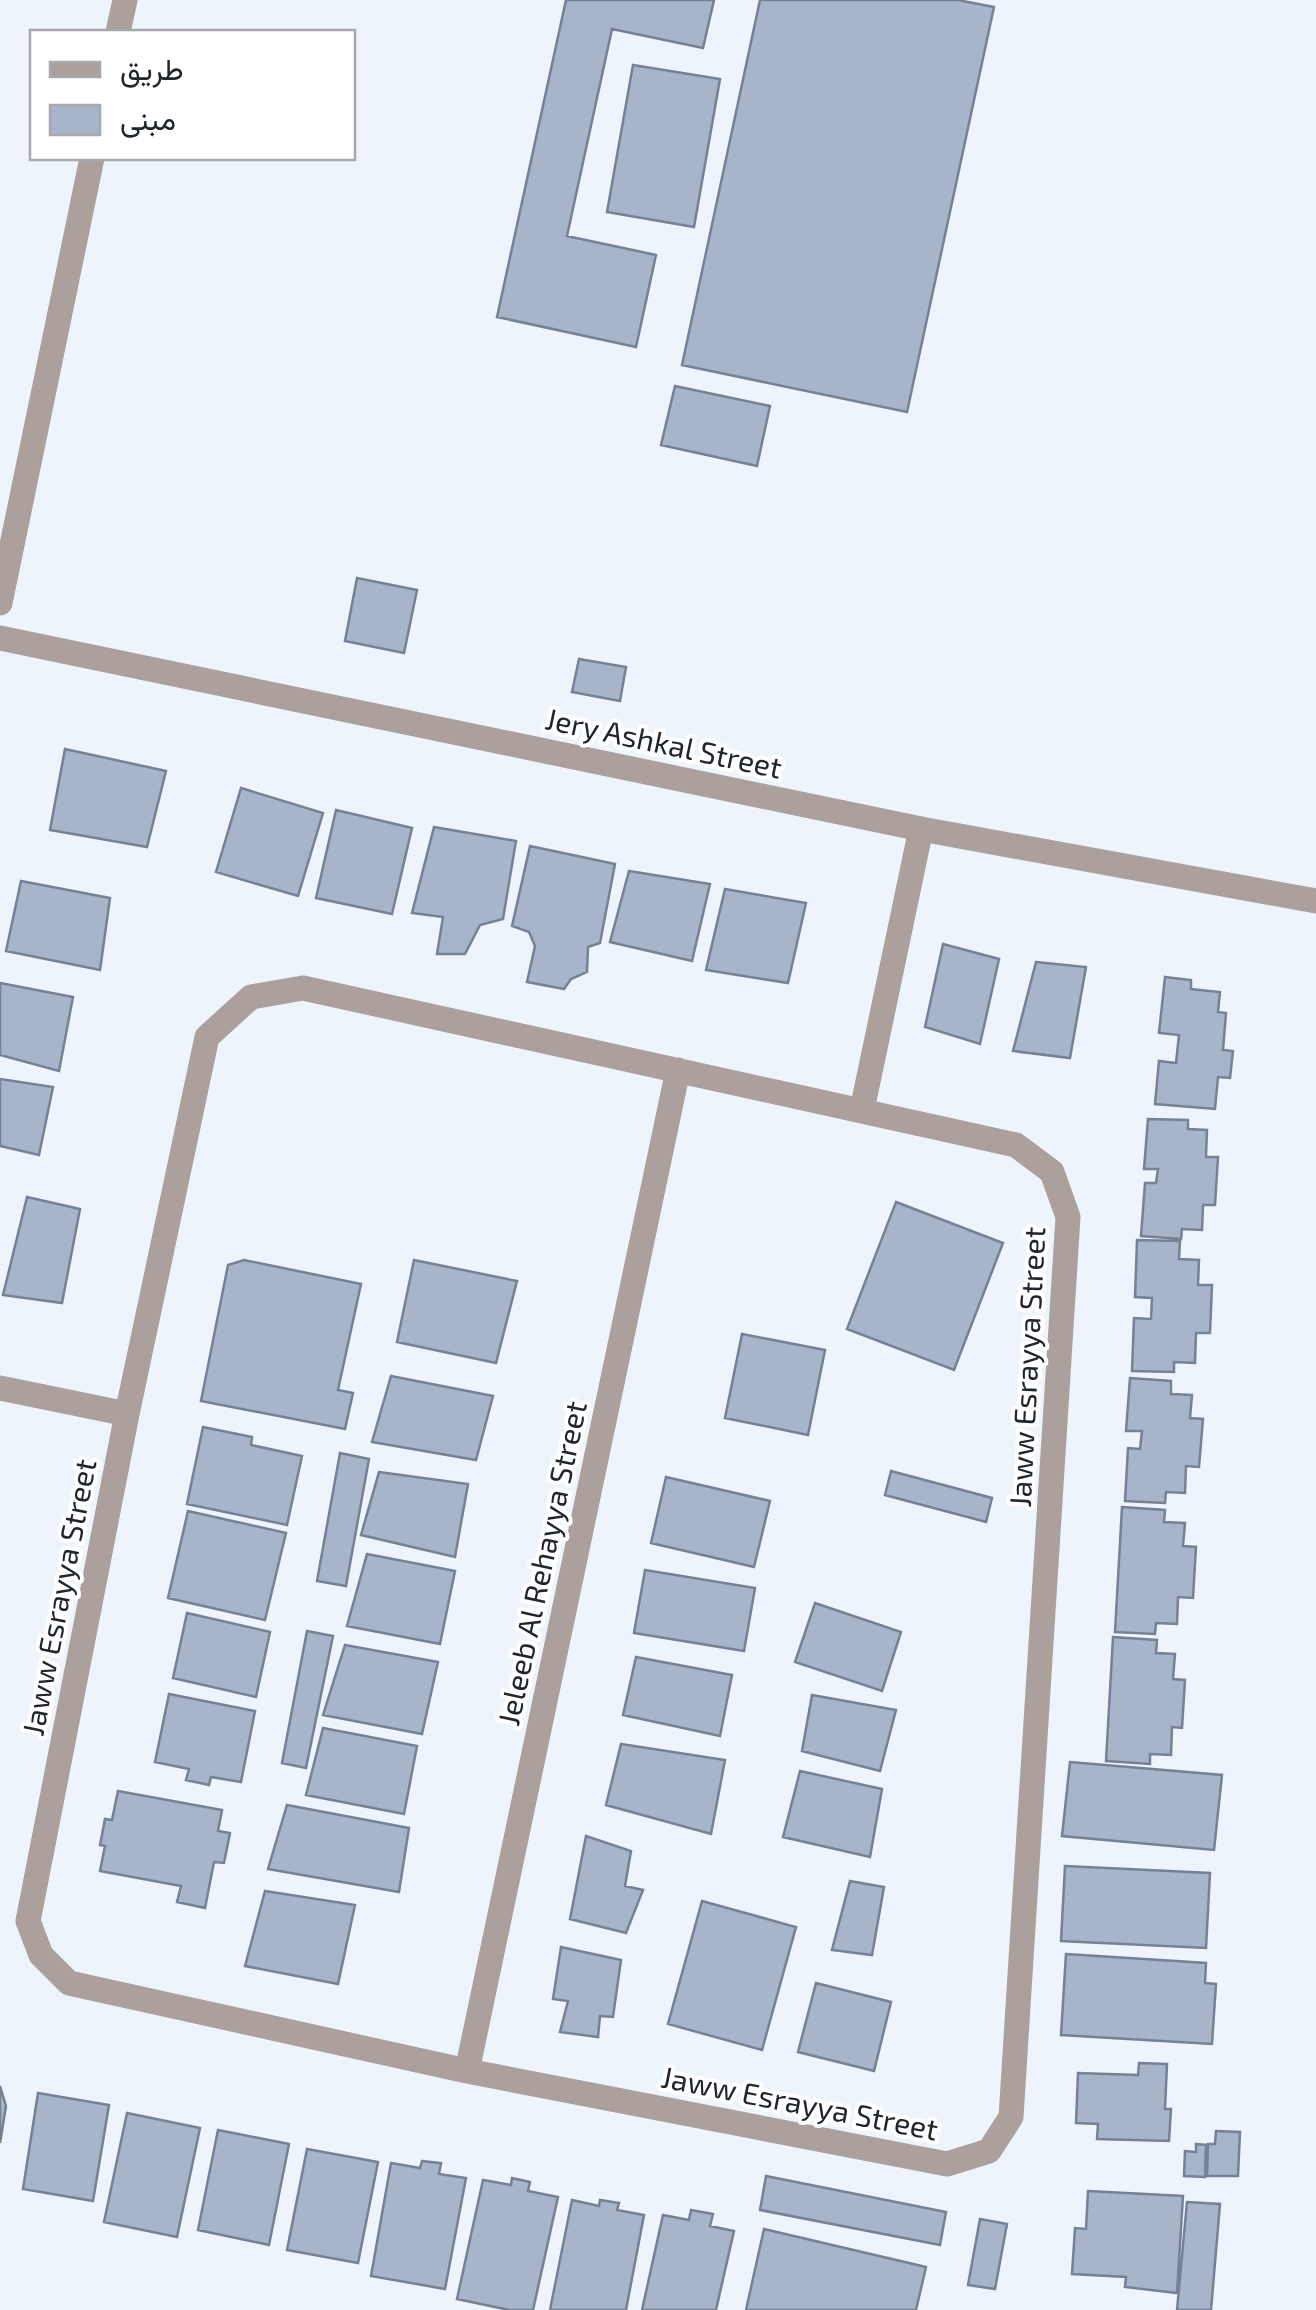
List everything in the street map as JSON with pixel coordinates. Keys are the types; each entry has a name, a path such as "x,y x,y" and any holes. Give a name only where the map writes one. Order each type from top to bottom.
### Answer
{"street":[{"path":"118,30 125,0"},
{"path":"0,602 92,160"},
{"name":"Jery Ashkal Street","path":"0,638 922,829 1316,902"},
{"path":"862,1110 922,829"},
{"name":"Jaww Esrayya Street","path":"303,988 678,1070 1016,1145 1052,1172 1068,1217 1011,2117 988,2151 947,2164 467,2070 70,1983 41,1956 28,1921 127,1414 207,1037 251,997 303,988"},
{"name":"Jeleeb Al Rehayya Street","path":"467,2070 678,1070"},
{"path":"0,1388 127,1414"}],"building":[{"path":"566,0 714,0 703,48 612,29 567,236 656,255 636,347 497,317"},
{"path":"760,0 958,0 994,7 907,412 682,365"},
{"path":"633,65 720,79 694,227 607,212"},
{"path":"675,386 770,406 757,466 661,445"},
{"path":"357,578 417,590 404,653 345,641"},
{"path":"579,659 626,667 620,701 572,692"},
{"path":"65,749 166,771 147,847 50,830"},
{"path":"241,788 323,813 298,896 216,872"},
{"path":"336,810 412,828 392,914 316,898"},
{"path":"434,827 516,841 503,919 480,925 465,954 437,954 443,917 412,913"},
{"path":"530,846 615,864 600,943 588,947 587,972 571,979 564,989 527,982 535,946 529,932 512,926"},
{"path":"629,871 710,884 692,961 610,942"},
{"path":"21,881 110,898 100,970 6,951"},
{"path":"725,889 806,903 788,983 706,970"},
{"path":"943,944 999,959 980,1044 925,1027"},
{"path":"1036,962 1086,967 1070,1058 1013,1051"},
{"path":"1165,977 1191,980 1191,989 1220,992 1218,1012 1226,1013 1223,1050 1233,1051 1230,1078 1218,1077 1215,1109 1155,1104 1159,1061 1176,1063 1179,1035 1159,1033"},
{"path":"0,983 73,997 59,1071 0,1055"},
{"path":"0,1079 53,1087 39,1155 0,1146"},
{"path":"1148,1119 1188,1120 1188,1129 1207,1130 1206,1157 1218,1157 1215,1205 1203,1205 1202,1230 1182,1229 1181,1239 1141,1236 1145,1183 1156,1183 1158,1169 1144,1169"},
{"path":"27,1197 80,1209 62,1303 3,1295"},
{"path":"896,1202 1003,1243 954,1370 847,1329"},
{"path":"1137,1240 1180,1241 1179,1259 1199,1260 1198,1285 1212,1285 1210,1333 1196,1333 1195,1363 1174,1362 1174,1372 1132,1371 1134,1318 1151,1319 1152,1298 1135,1297"},
{"path":"244,1260 361,1284 338,1390 353,1393 345,1429 201,1401 228,1265"},
{"path":"414,1260 517,1281 496,1363 397,1342"},
{"path":"742,1334 825,1350 808,1435 725,1418"},
{"path":"391,1376 493,1396 476,1460 372,1442"},
{"path":"1130,1378 1171,1381 1171,1394 1192,1395 1190,1418 1203,1419 1199,1467 1186,1466 1185,1493 1166,1492 1165,1503 1125,1501 1128,1448 1140,1449 1142,1431 1126,1431"},
{"path":"203,1427 252,1437 251,1445 302,1456 287,1525 187,1504"},
{"path":"340,1453 369,1459 346,1586 317,1581"},
{"path":"891,1471 992,1498 986,1522 885,1495"},
{"path":"379,1472 468,1484 455,1557 361,1535"},
{"path":"666,1477 770,1501 754,1567 651,1543"},
{"path":"1122,1507 1165,1510 1164,1522 1185,1523 1183,1546 1196,1547 1193,1598 1178,1597 1177,1624 1156,1623 1155,1634 1115,1632"},
{"path":"188,1511 286,1533 265,1620 168,1598"},
{"path":"367,1554 455,1571 440,1644 347,1626"},
{"path":"645,1570 755,1588 744,1651 634,1633"},
{"path":"815,1603 901,1632 882,1691 795,1662"},
{"path":"187,1613 270,1632 256,1697 173,1678"},
{"path":"307,1631 333,1636 306,1768 282,1763"},
{"path":"1113,1637 1157,1640 1156,1653 1175,1654 1173,1679 1185,1680 1182,1728 1172,1727 1171,1755 1150,1754 1150,1764 1106,1761"},
{"path":"345,1645 438,1662 422,1734 323,1715"},
{"path":"636,1657 732,1675 720,1736 623,1715"},
{"path":"169,1694 255,1711 241,1782 211,1777 209,1785 186,1780 189,1769 155,1762"},
{"path":"812,1695 896,1710 880,1771 802,1751"},
{"path":"323,1728 417,1746 404,1814 306,1795"},
{"path":"621,1744 725,1760 711,1834 606,1805"},
{"path":"1070,1762 1222,1775 1214,1850 1062,1836"},
{"path":"800,1771 882,1789 870,1857 783,1837"},
{"path":"118,1791 222,1810 218,1831 230,1833 224,1863 214,1862 205,1908 177,1902 181,1886 100,1871 105,1819 112,1820"},
{"path":"287,1805 409,1828 399,1892 268,1869"},
{"path":"586,1836 631,1851 625,1886 643,1890 626,1933 570,1919"},
{"path":"1065,1866 1210,1873 1206,1948 1061,1941"},
{"path":"850,1881 884,1887 872,1955 832,1950"},
{"path":"265,1891 355,1905 338,1984 245,1966"},
{"path":"702,1901 796,1927 762,2050 668,2024"},
{"path":"561,1947 621,1960 613,2017 600,2016 598,2037 560,2032 568,2001 553,1999"},
{"path":"1066,1954 1206,1963 1205,1983 1216,1984 1212,2044 1061,2035"},
{"path":"816,1983 891,2002 874,2071 798,2052"},
{"path":"1139,2063 1167,2064 1165,2109 1171,2109 1169,2141 1097,2139 1098,2124 1076,2123 1078,2073 1138,2075"},
{"path":"0,2086 6,2106 0,2143"},
{"path":"38,2093 109,2105 93,2201 23,2189"},
{"path":"127,2113 200,2128 177,2237 104,2222"},
{"path":"218,2130 289,2144 269,2245 198,2230"},
{"path":"1216,2131 1240,2132 1238,2176 1207,2176 1208,2144 1215,2144"},
{"path":"1196,2144 1206,2145 1205,2177 1184,2176 1185,2151 1196,2152"},
{"path":"307,2149 378,2162 358,2263 287,2250"},
{"path":"422,2161 441,2163 439,2174 466,2178 445,2289 371,2276 391,2163 420,2168"},
{"path":"766,2176 946,2212 940,2245 760,2210"},
{"path":"512,2178 530,2182 528,2191 558,2197 533,2310 509,2310 457,2299 483,2180 511,2185"},
{"path":"1088,2191 1183,2196 1177,2293 1125,2287 1126,2277 1072,2274 1075,2228 1086,2229"},
{"path":"572,2200 599,2206 600,2200 619,2203 617,2210 644,2215 626,2310 550,2310"},
{"path":"1187,2202 1220,2204 1211,2310 1177,2310"},
{"path":"691,2210 713,2214 710,2226 734,2231 716,2310 642,2310 663,2215 689,2220"},
{"path":"980,2219 1007,2224 995,2289 968,2285"},
{"path":"764,2229 926,2267 916,2310 746,2310"}]}
